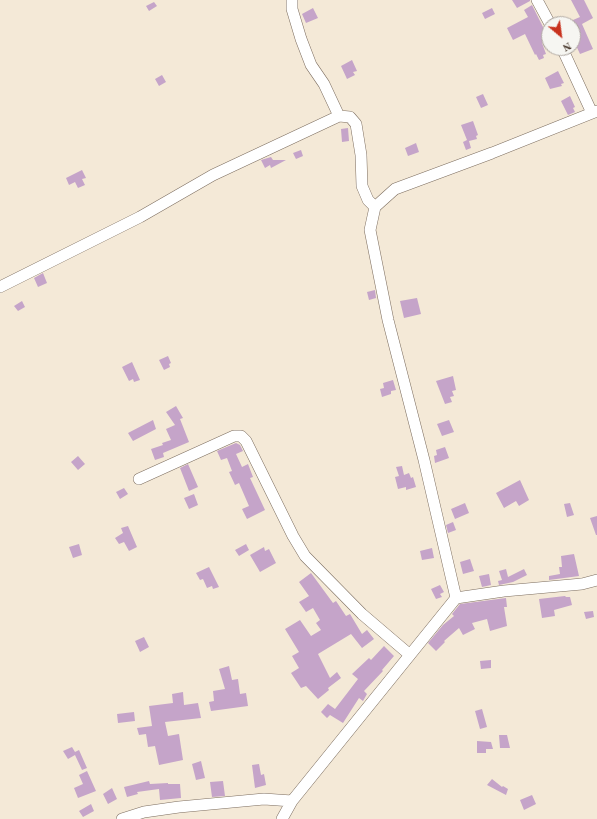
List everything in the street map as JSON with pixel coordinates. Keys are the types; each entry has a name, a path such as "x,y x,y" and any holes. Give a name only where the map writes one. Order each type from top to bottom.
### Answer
{"street":[{"path":"292,0 296,24 311,65 324,84 339,116"},
{"path":"537,0 546,16"},
{"path":"456,598 424,460 388,320 370,230 375,207 395,189 492,153 595,112 566,56"},
{"path":"0,287 140,217 214,175 339,116 350,117 356,124 361,155 362,186 368,200 375,207"},
{"path":"140,479 234,436 241,436 246,441 293,536 305,556 320,573 362,614 410,655"},
{"path":"282,819 292,801 456,598 504,591 582,584 597,580"},
{"path":"122,819 144,812 179,807 264,800 292,801"}],"building":[{"path":"512,0 530,0 530,1 517,8"},
{"path":"571,0 584,0 593,18 582,24 593,49 581,54 581,16 579,16"},
{"path":"154,2 157,6 149,11 146,6"},
{"path":"532,5 541,23 541,56 543,56 544,58 539,60 525,34 513,40 507,28 528,17 524,10"},
{"path":"313,8 318,18 306,23 302,14"},
{"path":"492,8 495,14 485,19 482,13"},
{"path":"352,60 357,71 353,72 355,75 347,79 341,66"},
{"path":"558,71 564,83 561,84 562,86 550,89 545,78"},
{"path":"162,75 166,82 159,86 155,79"},
{"path":"483,94 488,105 481,108 476,97"},
{"path":"570,96 575,107 573,108 575,112 568,115 561,101"},
{"path":"473,121 478,135 476,136 477,139 469,141 471,148 466,150 463,142 467,140 461,125"},
{"path":"348,128 349,141 342,142 341,129"},
{"path":"416,143 419,152 408,156 405,148"},
{"path":"301,150 303,156 296,159 293,153"},
{"path":"271,157 273,160 286,160 271,168 270,165 265,168 261,160"},
{"path":"82,170 86,178 82,179 85,185 78,188 75,182 69,185 66,178"},
{"path":"43,273 47,283 38,287 34,278"},
{"path":"375,290 376,298 369,300 367,292"},
{"path":"417,298 421,314 404,318 400,301"},
{"path":"22,301 25,307 18,311 14,306"},
{"path":"168,356 171,363 169,364 170,367 164,370 159,360"},
{"path":"132,362 140,380 134,382 133,379 129,381 122,367"},
{"path":"453,376 456,390 452,391 454,396 450,397 452,402 445,404 436,381"},
{"path":"393,380 396,390 391,391 391,394 382,397 380,389 384,388 383,383"},
{"path":"176,406 183,418 180,419 189,442 163,453 164,457 155,460 151,449 163,445 162,443 171,440 166,429 175,425 166,412"},
{"path":"153,420 156,429 133,441 128,433"},
{"path":"449,420 454,432 442,436 437,424"},
{"path":"236,443 240,445 243,451 236,454 242,467 248,464 253,477 250,478 265,510 247,519 242,509 249,506 239,483 235,485 229,472 232,471 227,458 221,460 217,451"},
{"path":"445,447 449,458 435,463 434,456 437,455 436,450"},
{"path":"78,456 85,464 78,470 71,462"},
{"path":"188,464 198,487 189,491 180,468"},
{"path":"402,466 404,475 409,473 411,478 413,477 416,487 406,490 406,487 398,489 395,477 399,476 396,467"},
{"path":"520,480 529,500 519,506 516,501 504,508 496,493"},
{"path":"124,488 128,494 120,499 116,492"},
{"path":"194,494 198,505 189,509 184,498"},
{"path":"465,503 469,513 455,519 451,509"},
{"path":"570,503 574,515 567,517 564,504"},
{"path":"597,516 597,535 596,535 590,518"},
{"path":"453,522 456,530 448,533 446,525"},
{"path":"128,526 137,547 129,551 124,542 119,544 115,538 123,533 121,528"},
{"path":"79,544 82,555 73,558 69,547"},
{"path":"246,544 249,550 239,556 235,550"},
{"path":"264,547 265,551 269,549 276,563 260,572 250,555"},
{"path":"432,548 434,558 422,560 420,551"},
{"path":"574,554 579,576 549,580 549,576 560,574 559,567 562,567 561,556"},
{"path":"470,559 474,571 463,574 460,562"},
{"path":"209,567 219,587 213,589 212,586 207,588 203,579 200,580 196,573"},
{"path":"506,569 508,577 524,569 527,575 513,582 499,585 498,581 502,580 499,571"},
{"path":"311,573 333,603 336,601 346,616 350,614 362,634 367,630 374,639 362,648 351,634 318,654 330,678 337,672 341,678 328,688 329,690 318,699 306,686 301,688 291,673 299,668 292,656 299,652 285,629 300,620 311,636 321,630 316,623 320,620 313,608 306,612 299,602 309,596 299,582"},
{"path":"489,574 491,585 482,587 479,576"},
{"path":"440,585 444,592 440,594 442,597 436,599 431,589"},
{"path":"565,596 570,597 572,605 554,610 555,616 542,618 539,599"},
{"path":"506,598 507,607 504,607 507,626 490,631 487,619 472,623 475,629 463,635 459,628 444,641 445,642 436,651 428,643 443,625 454,616 452,614 460,604"},
{"path":"593,611 594,617 586,619 584,612"},
{"path":"144,637 149,647 140,652 135,641"},
{"path":"384,646 394,656 382,670 383,671 364,691 367,694 363,701 359,698 343,723 330,715 327,718 321,712 328,704 335,709 358,679 352,674 369,658 371,660"},
{"path":"491,660 491,668 481,669 480,661"},
{"path":"229,666 232,680 238,679 240,694 246,693 248,706 211,711 209,702 214,701 213,691 225,689 219,669"},
{"path":"183,692 184,705 198,703 201,718 165,722 168,736 179,734 183,760 159,765 155,746 148,747 146,734 139,735 137,728 152,726 149,706 173,703 172,694"},
{"path":"482,709 487,727 480,729 475,711"},
{"path":"134,712 135,721 118,723 117,714"},
{"path":"499,735 507,735 510,748 500,748"},
{"path":"477,741 491,742 493,749 486,749 486,753 477,753"},
{"path":"72,747 75,752 79,750 87,768 82,770 75,755 68,759 63,751"},
{"path":"201,761 205,778 196,780 192,764"},
{"path":"259,764 261,775 264,774 266,785 255,788 252,765"},
{"path":"87,771 96,791 78,798 74,788 83,784 79,775"},
{"path":"492,779 502,787 503,786 508,789 506,795 487,785"},
{"path":"149,781 150,784 180,784 181,798 160,800 159,789 137,792 138,794 127,797 124,787"},
{"path":"223,781 225,796 212,797 210,782"},
{"path":"112,788 117,799 108,804 103,794"},
{"path":"532,795 536,804 524,810 520,800"},
{"path":"91,804 94,811 83,817 79,811"}]}
